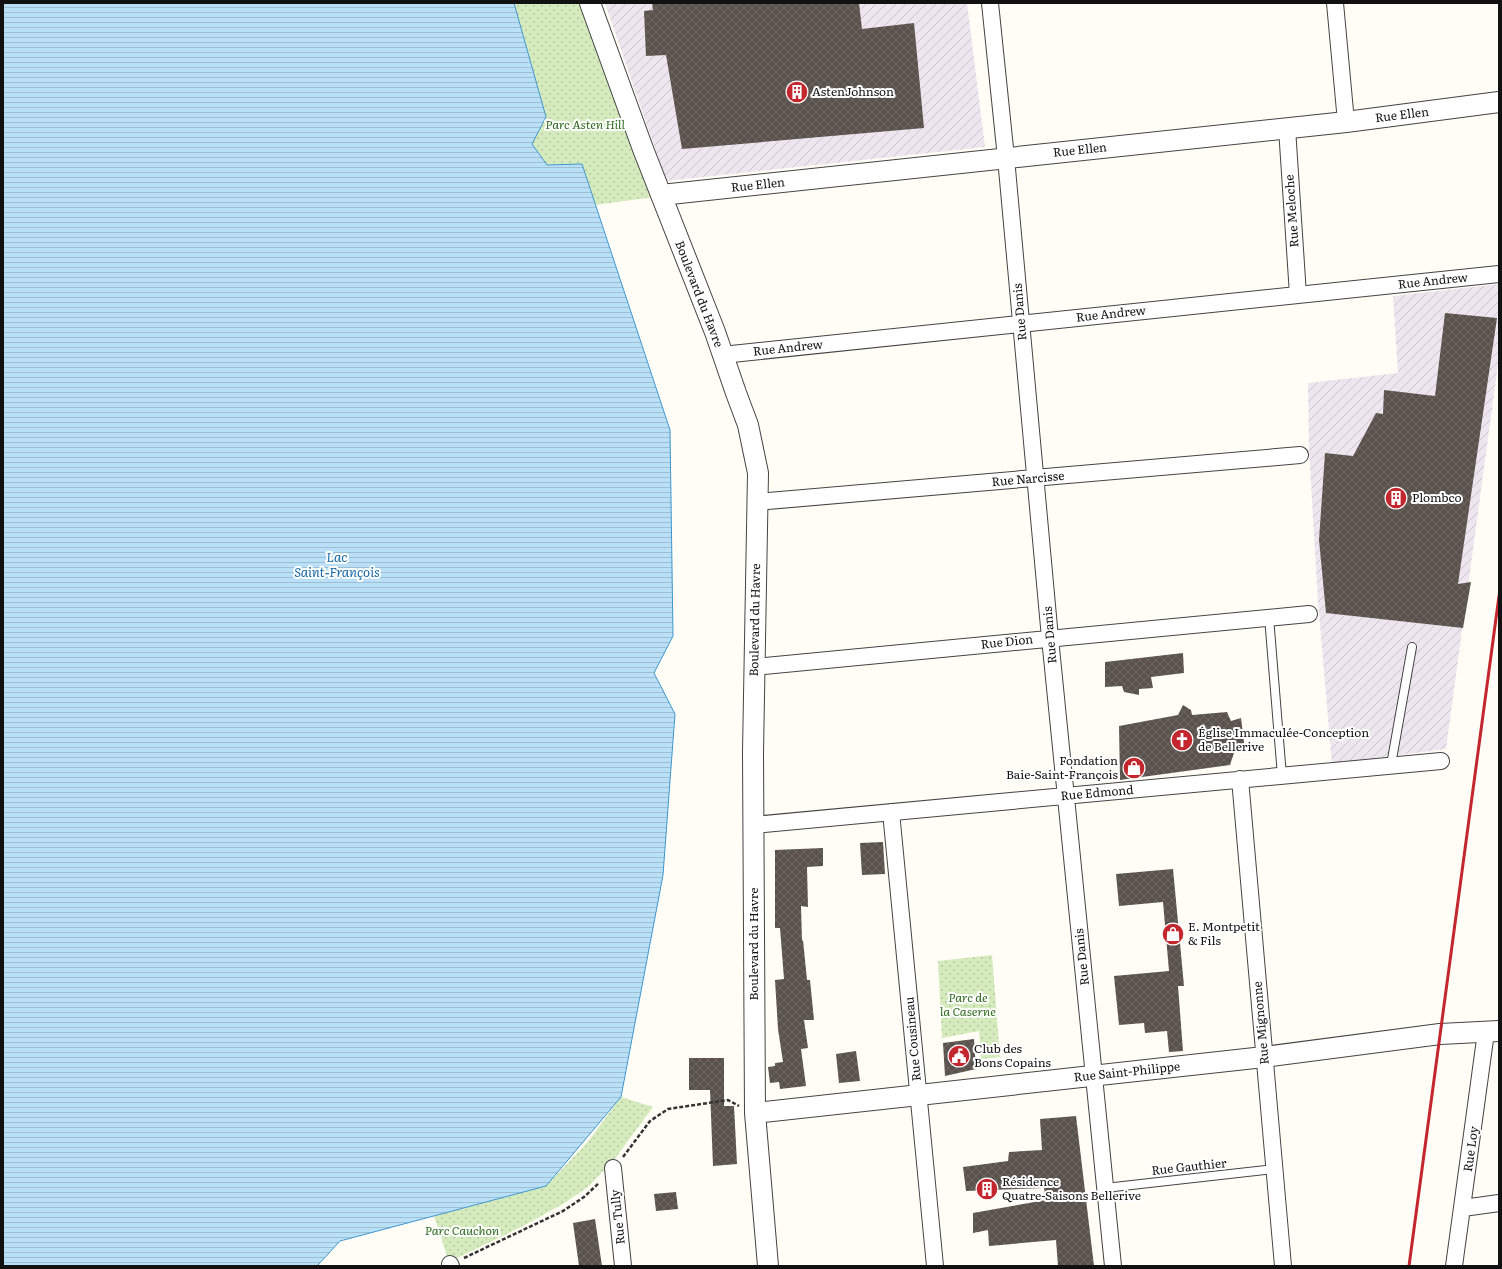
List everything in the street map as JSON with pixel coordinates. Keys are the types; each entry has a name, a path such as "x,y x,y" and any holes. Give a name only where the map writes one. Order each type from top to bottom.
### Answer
{"street":[{"name":"Boulevard du Havre","path":"590,3 643,149 748,425 758,473 757,600 754,667 753,825 755,1113 768,1266"},
{"name":"Rue Danis","path":"990,3 1022,324 1050,638 1113,1266"},
{"path":"1335,3 1346,122"},
{"name":"Rue Ellen","path":"661,195 1346,122 1499,102"},
{"name":"Rue Meloche","path":"1287,128 1298,295"},
{"name":"Rue Andrew","path":"722,355 1499,274"},
{"name":"Rue Narcisse","path":"757,502 1300,455"},
{"name":"Rue Dion","path":"754,667 1308,614"},
{"name":"Rue Edmond","path":"753,825 1442,760"},
{"name":"Rue Mignonne","path":"1240,779 1283,1266"},
{"name":"Rue Cousineau","path":"891,812 935,1266"},
{"name":"Rue Saint-Philippe","path":"755,1113 1264,1057 1440,1034 1493,1032"},
{"name":"Rue Loy","path":"1454,1266 1493,1032"},
{"name":"Rue Tully","path":"613,1168 623,1266"},
{"path":"1463,1208 1499,1203"}],"lane":[{"path":"1269,617 1282,776"},
{"path":"1391,765 1412,647"},
{"name":"Rue Gauthier","path":"1105,1188 1274,1169"}],"shaded area":[{"name":"AstenJohnson","path":"605,3 967,3 985,147 666,181"},
{"path":"1499,284 1499,357 1446,749 1332,764 1318,602 1309,450 1308,383 1398,373 1393,296"}],"green space":[{"name":"Parc Asten Hill","path":"514,3 583,3 654,197 595,205 582,164 547,165 532,144 546,117"},
{"name":"Parc de la Caserne","path":"992,955 1000,1057 981,1059 979,1031 942,1038 938,961"},
{"name":"Parc Cauchon","path":"621,1097 653,1107 614,1160 588,1187 563,1204 523,1226 449,1262 434,1216 546,1186 587,1143"}],"water":[{"name":"Lac Saint-François","path":"3,3 514,3 546,117 532,144 547,165 582,164 670,430 673,636 654,673 675,714 663,875 621,1097 546,1186 340,1241 317,1266 3,1266"}],"building":[{"name":"AstenJohnson","path":"652,3 859,3 862,29 914,23 924,128 682,149 666,55 646,56 644,11 653,10"},
{"name":"Plombco","path":"1445,313 1497,318 1458,584 1471,582 1463,628 1326,613 1319,540 1325,453 1353,456 1376,413 1383,414 1384,390 1435,396"},
{"path":"1183,653 1184,673 1151,677 1153,688 1139,689 1139,695 1124,692 1122,686 1105,687 1105,662"},
{"name":"Église Immaculée-Conception de Bellerive","path":"1183,705 1191,710 1192,715 1227,712 1231,721 1241,718 1245,750 1234,753 1230,765 1120,780 1119,726 1178,715"},
{"path":"883,842 885,874 862,875 860,843"},
{"path":"823,848 823,866 807,867 808,907 801,906 802,941 803,940 807,980 810,980 814,1020 804,1020 808,1048 801,1049 806,1086 780,1089 779,1082 770,1083 768,1067 775,1066 775,1063 783,1062 778,1029 775,980 784,979 780,928 775,928 775,850"},
{"name":"E. Montpetit & Fils","path":"1173,869 1184,986 1178,986 1183,1051 1169,1052 1167,1031 1145,1033 1144,1023 1119,1025 1114,976 1169,971 1163,902 1119,906 1116,874"},
{"name":"Club des Bons Copains","path":"974,1039 976,1069 945,1076 943,1043"},
{"path":"856,1051 860,1081 839,1083 836,1054"},
{"path":"689,1058 724,1058 724,1106 734,1106 737,1164 713,1166 710,1090 689,1090"},
{"name":"Résidence Quatre-Saisons Bellerive","path":"1076,1116 1094,1266 1058,1266 1056,1240 989,1246 988,1230 973,1233 973,1213 1046,1200 1044,1188 966,1191 963,1167 1008,1161 1009,1152 1042,1150 1040,1119"},
{"path":"676,1192 678,1209 656,1211 654,1194"},
{"path":"595,1219 602,1266 579,1266 573,1223"}],"railway":[{"path":"1409,1266 1499,596"}],"place":[{"name":"AstenJohnson","path":"797,92"},
{"name":"Plombco","path":"1396,498"},
{"name":"Église Immaculée-Conception de Bellerive","path":"1182,740"},
{"name":"Fondation Baie-Saint-François","path":"1134,768"},
{"name":"E. Montpetit & Fils","path":"1173,934"},
{"name":"Club des Bons Copains","path":"959,1056"},
{"name":"Résidence Quatre-Saisons Bellerive","path":"987,1189"}]}
